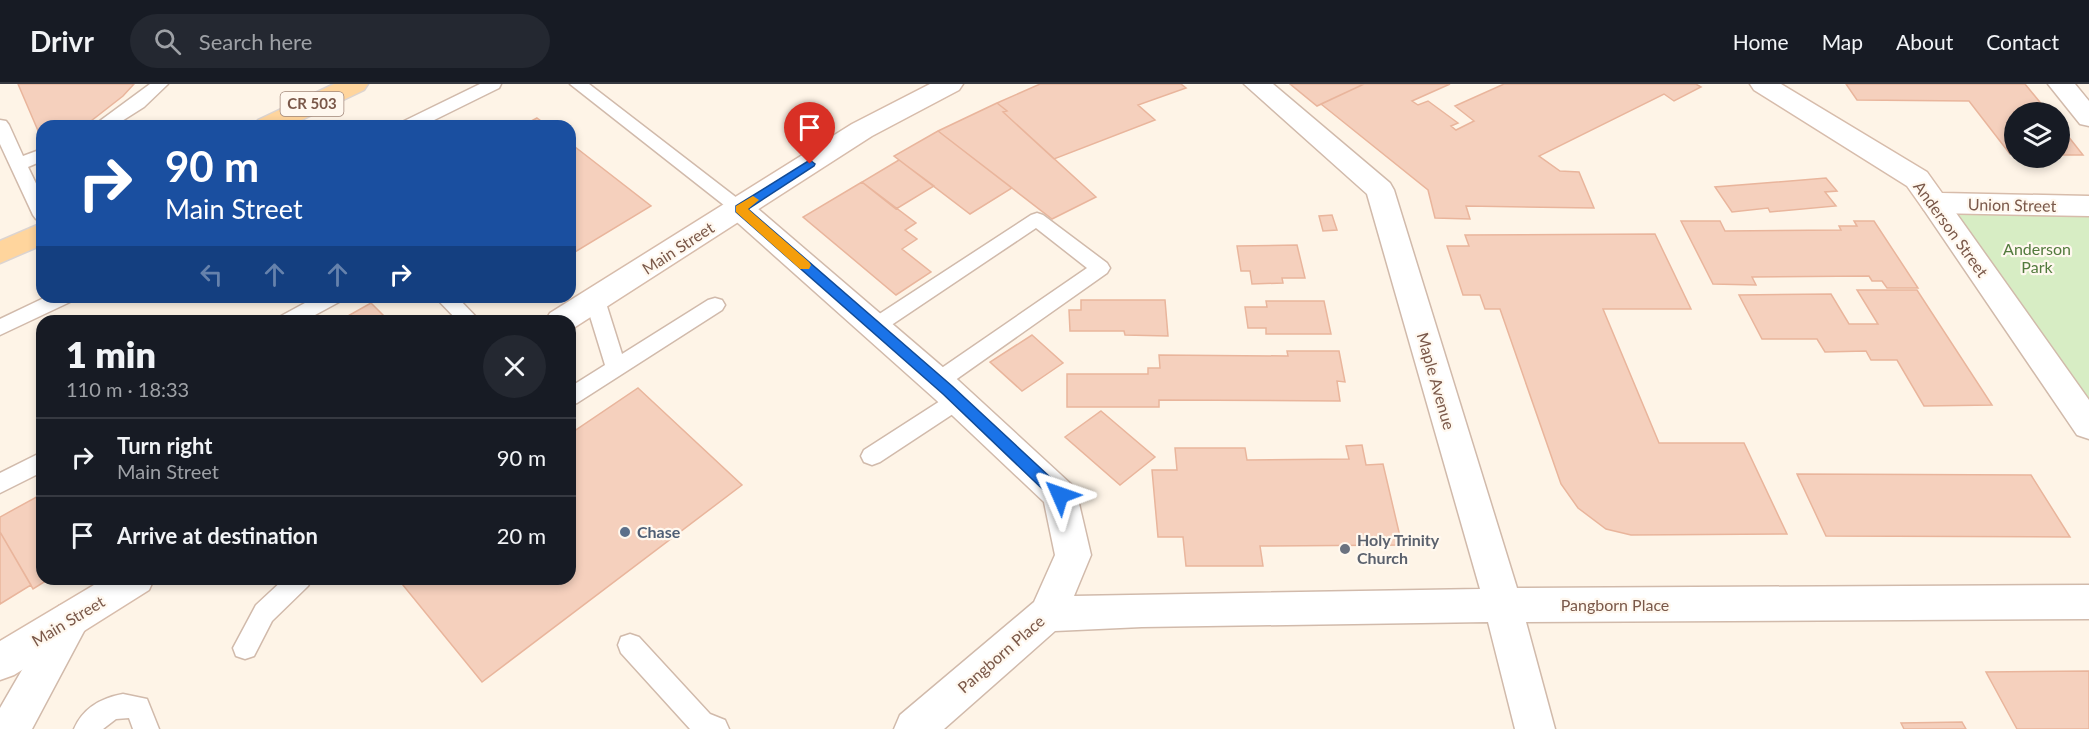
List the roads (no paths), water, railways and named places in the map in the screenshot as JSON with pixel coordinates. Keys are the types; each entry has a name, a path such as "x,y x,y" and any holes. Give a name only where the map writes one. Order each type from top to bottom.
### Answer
{"main road":[{"name":"CR 503","path":"281,120 355,84"},
{"path":"0,253 36,236"}],"street":[{"name":"Main Street","path":"571,315 862,130 950,84"},
{"name":"Maple Avenue","path":"1257,84 1380,190 1503,606 1535,729"},
{"name":"Anderson Street","path":"1763,84 1917,179 2089,426"},
{"path":"2061,84 2089,118"},
{"name":"Union Street","path":"1934,203 2089,206"},
{"path":"740,209 948,391"},
{"name":"Pangborn Place","path":"914,729 1047,614 1073,555 1060,495 948,391"},
{"name":"Main Street","path":"0,662 126,585"},
{"name":"Pangborn Place","path":"1047,614 1142,610 2089,602"},
{"path":"10,729 72,618"}],"lane":[{"path":"111,120 138,103 160,84"},
{"path":"420,120 493,84"},
{"path":"578,84 740,209"},
{"path":"0,125 36,202"},
{"path":"18,164 36,156"},
{"path":"872,456 948,391 1100,268 1037,219 874,327"},
{"path":"596,300 616,367"},
{"path":"0,328 51,303"},
{"path":"299,315 321,303"},
{"path":"451,303 464,315"},
{"path":"576,393 715,305"},
{"path":"0,484 36,464"},
{"path":"245,648 264,613 293,585"},
{"path":"630,645 701,723 716,729"},
{"path":"87,729 91,722 103,713 128,705 138,707 146,729"}],"place":[{"name":"Chase","path":"625,532"},
{"name":"Holy Trinity Church","path":"1345,549"}],"park label":[{"name":"Anderson Park","path":"2037,258"}]}
